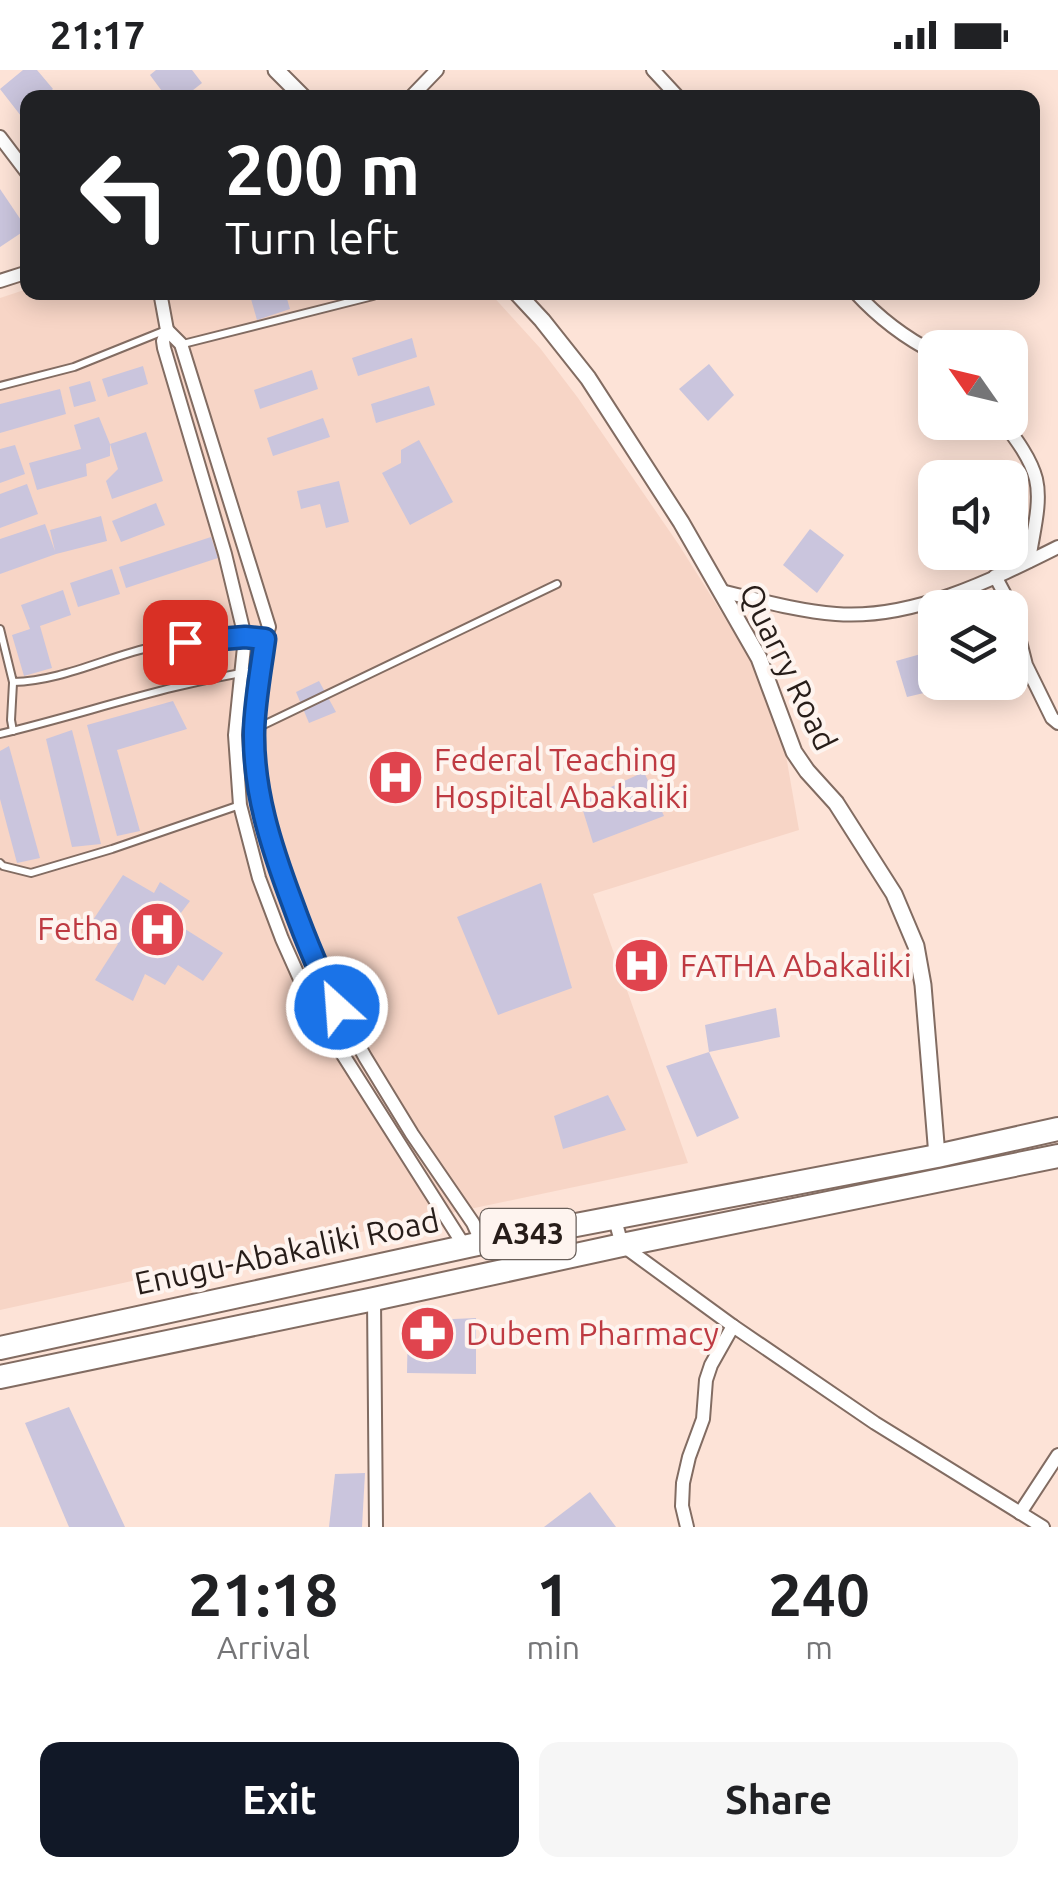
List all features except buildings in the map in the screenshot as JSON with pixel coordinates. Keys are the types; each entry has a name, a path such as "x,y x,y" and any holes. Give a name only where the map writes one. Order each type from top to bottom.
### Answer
{"highway":[{"name":"Enugu-Abakaliki Road","path":"0,1348 473,1245 1058,1129"},
{"name":"A343","path":"0,1376 1058,1156"}],"street":[{"path":"276,70 296,90"},
{"path":"418,90 437,70"},
{"path":"653,70 671,90"},
{"path":"0,138 20,164"},
{"path":"161,300 167,330 162,341 245,637 235,735 240,804 259,878 312,1006 473,1245"},
{"name":"Quarry Road","path":"523,300 588,378 672,508 759,658 794,752 852,826 894,894 916,946 923,984 936,1156"},
{"path":"862,300 918,342"},
{"path":"167,330 182,344 269,627 254,730 260,804 276,860 324,982 412,1134 473,1223 473,1245"},
{"path":"181,409 200,404"},
{"path":"1015,440 1036,479 1029,561"},
{"path":"209,505 230,499"},
{"path":"721,590 837,614 876,613 916,605 1058,547"},
{"path":"994,576 1011,606 1026,665 1058,723"},
{"path":"614,1216 622,1244 733,1326 876,1423 1043,1527"},
{"path":"374,1299 376,1527"},
{"path":"687,1527 682,1506 684,1484 703,1419 706,1380 733,1326"},
{"path":"1020,1513 1058,1456"}],"lane":[{"path":"182,344 357,300"},
{"path":"0,386 74,367 167,330"},
{"path":"254,730 557,584"},
{"path":"0,630 13,682 13,731"},
{"path":"13,682 48,678 156,646 245,637 265,639"},
{"path":"0,734 172,687 261,670"},
{"path":"0,863 31,873 240,804"}],"shaded area":[{"name":"Federal Teaching Hospital Abakaliki","path":"20,291 20,300 496,300 540,348 679,545 762,677 781,727 799,830 593,894 688,1163 0,1310 0,298"}],"place":[{"name":"Federal Teaching Hospital Abakaliki","path":"395,778"},
{"name":"Fetha","path":"158,929"},
{"name":"FATHA Abakaliki","path":"641,966"},
{"name":"Dubem Pharmacy","path":"427,1334"}],"route":[{"path":"185,642 265,639 254,730 260,804 299,922 337,1007"}]}
